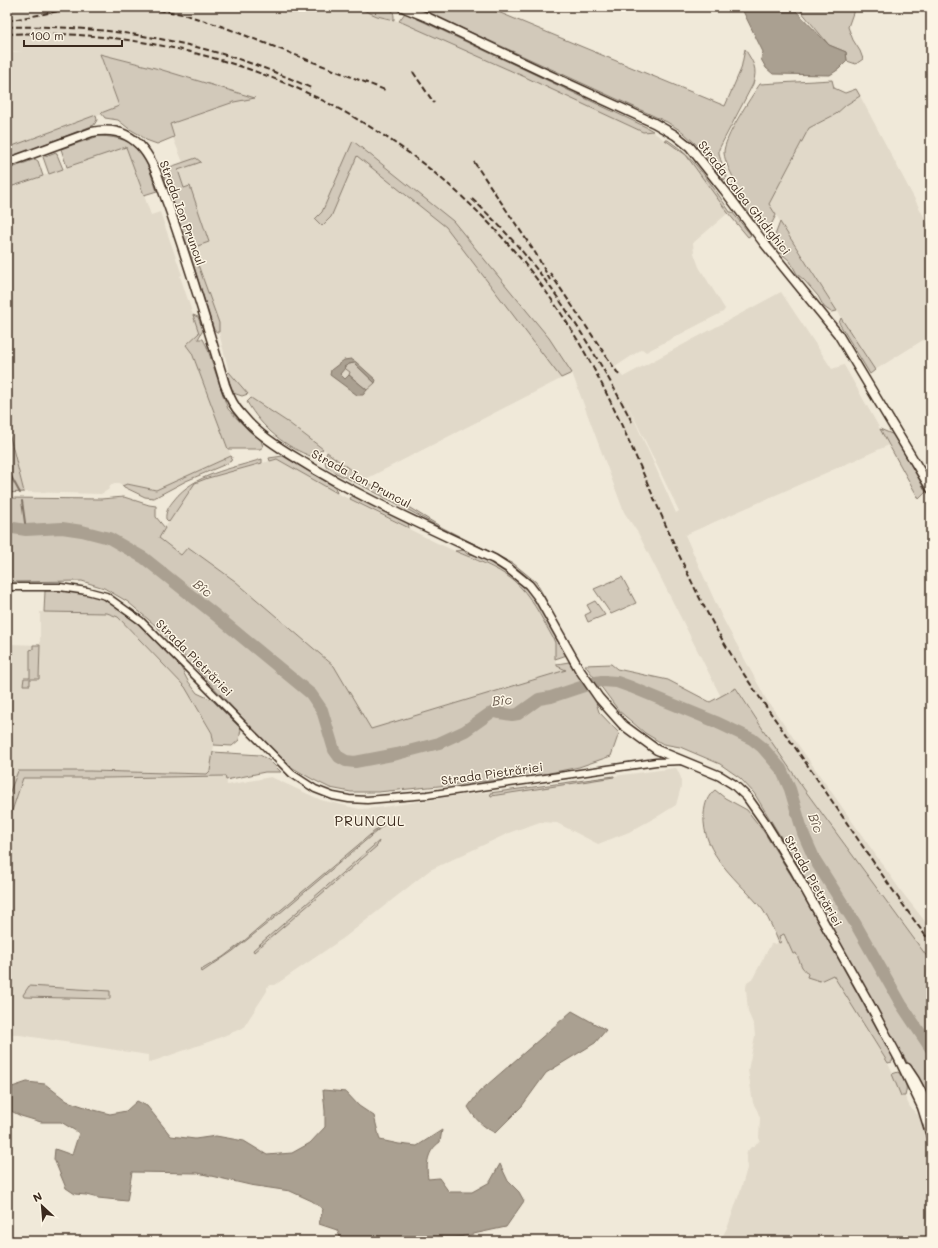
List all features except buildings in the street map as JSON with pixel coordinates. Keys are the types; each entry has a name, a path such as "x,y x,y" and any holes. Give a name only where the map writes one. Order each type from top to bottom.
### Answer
{"street":[{"name":"Strada Calea Ghidighici","path":"402,7 429,18 654,123 690,147 764,243 838,334 931,489"},
{"name":"Strada Ion Pruncul","path":"7,163 92,132 102,130 110,130 129,137 142,148 155,170 187,261 225,385 234,405 241,415 272,442 324,476 494,559 518,575 529,585 539,598 579,669 599,698 623,726 657,750 685,761"},
{"name":"Strada Pietrăriei","path":"7,587 60,587 87,590 106,596 141,621 292,774 315,789 333,796 367,800 427,795 656,762 685,761 720,776 733,784 746,797 764,821 795,871 898,1057 922,1107 931,1136"},
{"name":"Strada Pietrăriei","path":"898,1057 911,1073 928,1106 931,1118"}],"shaded area":[{"path":"32,7 204,7 214,9 215,7 356,7 377,16 402,22 643,132 653,132 686,155 728,213 693,243 694,253 699,267 725,309 723,312 646,352 642,349 615,367 623,377 781,292 832,369 844,365 889,445 685,535 722,617 766,699 901,891 931,929 931,962 804,789 764,731 737,688 721,697 638,533 624,512 572,373 364,480 289,423 251,398 229,372 218,329 219,323 192,247 209,242 190,187 184,188 178,170 185,167 173,138 175,138 170,124 234,102 254,98 159,69 100,54 119,107 7,148 7,52 23,51 7,51 7,11","holes":["625,399 679,511 676,513"]},
{"path":"356,7 389,8 393,12 394,20 377,16"},
{"path":"411,7 486,7 725,106 741,69 745,49 754,65 755,73 753,84 719,149 727,177 724,180 700,148 683,132 667,122 453,24"},
{"path":"741,7 792,7 829,45 846,52 847,61 830,75 773,74 766,68 761,59 763,52"},
{"path":"803,7 854,7 848,27 863,59 856,64 847,61 846,52 829,45 801,11"},
{"path":"405,13 653,131 643,132 525,77 399,21"},
{"path":"100,54 159,69 255,98 234,102 170,124 174,137 157,144 146,140 118,120 105,118 101,113 119,106"},
{"path":"832,80 834,88 845,93 856,89 860,96 836,114 809,128 769,204 776,215 769,229 765,231 762,230 731,188 734,179 724,153 728,138 738,118 760,84"},
{"path":"860,96 931,230 931,335 875,370 769,204 809,128 836,114"},
{"path":"96,115 97,120 94,125 7,159 7,148"},
{"path":"99,136 113,137 124,140 133,145 144,158 157,191 144,195 126,147 67,167 61,149"},
{"path":"665,140 668,140 687,155 710,182 730,212 732,212 751,235 748,237 728,213 686,155"},
{"path":"353,141 453,221 549,338 572,373 561,378 446,227 357,156 331,217 322,226 315,219 322,212"},
{"path":"126,146 151,215 160,212 182,275 180,276 199,333 186,345 192,352 231,456 156,490 127,484 122,486 119,483 111,485 108,490 101,494 24,492 7,427 7,188"},
{"path":"56,152 63,169 49,174 43,157"},
{"path":"196,158 201,162 178,170 184,188 190,186 209,242 192,248 219,323 219,332 214,330 164,178 167,168"},
{"path":"35,159 38,161 43,176 7,188 7,170"},
{"path":"780,222 837,311 831,312 824,307 818,296 797,274 790,261 776,246 774,238"},
{"path":"193,315 198,317 203,330 198,339 203,339 207,347 228,409 249,431 261,440 263,447 260,449 228,449 192,353 186,345 199,333"},
{"path":"841,318 875,370 870,374 839,323"},
{"path":"351,359 376,380 375,383 354,363 344,367 345,368 340,374 345,379 349,375 367,390 363,395 357,395 330,375 331,370 344,360"},
{"path":"354,363 375,383 367,390 349,375 350,372 343,367"},
{"path":"229,372 248,394 242,396 233,393 227,374"},
{"path":"251,398 289,423 323,449 313,457 293,448 275,436 260,420 247,402"},
{"path":"7,427 9,433 24,492 7,493"},
{"path":"880,429 894,435 926,492 919,499"},
{"path":"327,452 364,480 443,528 514,564 536,582 550,607 531,580 511,564 336,473 326,466 325,460"},
{"path":"231,456 231,461 226,464 186,481 154,498 145,497 122,486 127,484 156,490"},
{"path":"283,456 335,487 337,493 277,459 270,461 269,458"},
{"path":"262,459 262,463 195,483 169,522 166,519 167,511 170,505 182,491 192,484 202,478"},
{"path":"277,459 335,492 437,543 493,568 512,579 532,602 553,638 555,643 555,659 557,666 567,670 371,729 334,666 235,581 188,548 181,555 158,538 195,483"},
{"path":"352,495 408,522 409,528 350,499"},
{"path":"124,497 156,506 156,517 165,528 159,538 181,555 188,547 235,581 334,666 371,729 566,670 557,666 557,664 569,662 595,699 599,712 619,733 611,756 579,767 530,777 378,792 351,792 330,788 312,779 293,768 268,745 156,626 128,602 104,588 82,581 7,582 7,498 101,499"},
{"path":"464,550 467,554 478,556 496,564 524,585 533,595 545,614 567,655 555,659 555,643 553,638 525,592 513,580 499,571 455,551"},
{"path":"622,577 636,603 611,614 594,589"},
{"path":"45,591 89,593 104,598 127,614 179,664 188,681 197,693 212,700 241,729 239,740 232,746 214,745 212,733 185,687 118,617 107,613 44,612"},
{"path":"7,599 8,644 40,645 40,612 107,613 118,617 185,687 212,734 214,745 210,772 207,774 18,771 7,799"},
{"path":"595,601 605,615 588,622 585,615 591,612 587,605"},
{"path":"33,645 40,645 39,679 30,679 30,685 23,685 24,678 30,678 30,650 33,649"},
{"path":"611,664 617,669 668,680 710,702 736,688 804,789 931,962 931,1109 914,1073 898,1047 796,862 754,793 740,778 720,764 680,747 663,744 645,733 619,711 585,665"},
{"path":"213,752 260,755 270,761 281,772 265,772 226,780 225,776 23,778 7,826 7,799 18,771 207,774 210,771"},
{"path":"676,768 681,778 681,787 676,805 629,832 598,844 557,823 540,822 511,832 430,870 345,937 275,985 267,987 267,991 243,1028 211,1041 148,1063 148,1055 7,1033 7,826 23,778 226,776 227,785 271,777 321,800 359,809 377,808 442,798"},
{"path":"614,776 491,796 490,793"},
{"path":"715,790 725,798 747,810 764,832 802,893 893,1058 892,1062 888,1063 833,975 820,981 807,977 808,974 802,967 796,953 793,954 784,934 779,936 781,942 779,943 763,910 733,878 715,855 705,829 704,814 707,800"},
{"path":"383,824 384,825 273,919 233,951 202,972 201,970 223,957 244,941"},
{"path":"379,841 377,846 254,952 253,950"},
{"path":"784,934 793,954 796,953 802,967 808,974 820,981 833,974 891,1069 910,1107 920,1117 931,1160 931,1241 720,1241 728,1226 741,1189 747,1168 747,1152 760,1140 760,1118 753,1103 748,1070 755,1036 754,1026 748,1012 747,982 753,978 771,944 781,942 778,936"},
{"path":"29,986 110,991 110,999 24,997 23,995"},
{"path":"572,1011 606,1030 595,1043 546,1073 522,1106 495,1133 482,1125 468,1107 479,1092"},
{"path":"898,1072 906,1083 905,1096 901,1096 892,1074"},
{"path":"27,1082 45,1084 67,1101 110,1114 126,1111 137,1101 147,1106 171,1136 195,1139 216,1136 244,1141 267,1155 292,1153 310,1143 325,1127 323,1090 346,1092 359,1106 374,1116 380,1140 417,1146 442,1130 440,1142 432,1149 428,1158 428,1179 439,1178 449,1192 472,1192 490,1182 500,1164 508,1181 519,1192 524,1201 506,1227 441,1241 342,1241 337,1230 319,1224 323,1209 312,1201 290,1191 250,1185 198,1173 132,1172 127,1201 75,1194 66,1188 54,1159 55,1149 72,1155 79,1133 61,1122 41,1122 21,1116 7,1109 7,1087 12,1087"}],"waterway":[{"path":"7,469 20,493"},
{"path":"22,501 26,530"},
{"name":"Bîc","path":"7,527 26,530 62,528 82,531 109,538 144,558 311,694 322,710 334,750 339,757 346,761 355,762 397,754 439,743 465,731 494,712 512,715 518,714 539,699 551,697 602,681 617,682 631,687 716,722 752,739 762,747 781,769 790,789 803,833 815,860 855,923 901,1004 931,1049"}],"railway":[{"path":"7,21 64,10 92,7"},
{"path":"141,7 183,14 221,26 385,90"},
{"path":"7,27 85,29 124,33 163,40 201,48 238,59 275,72 311,88"},
{"path":"7,34 93,36 177,49 257,72 332,105 402,148 467,201 524,263 574,334 628,438 691,581 720,636 756,692 884,878 931,943"},
{"path":"413,72 434,103"},
{"path":"474,162 536,254 550,280"},
{"path":"472,199 497,223 520,249 562,303 599,362 632,422"},
{"path":"550,273 619,375"}],"district":[{"name":"PRUNCUL","path":"370,821"}]}
